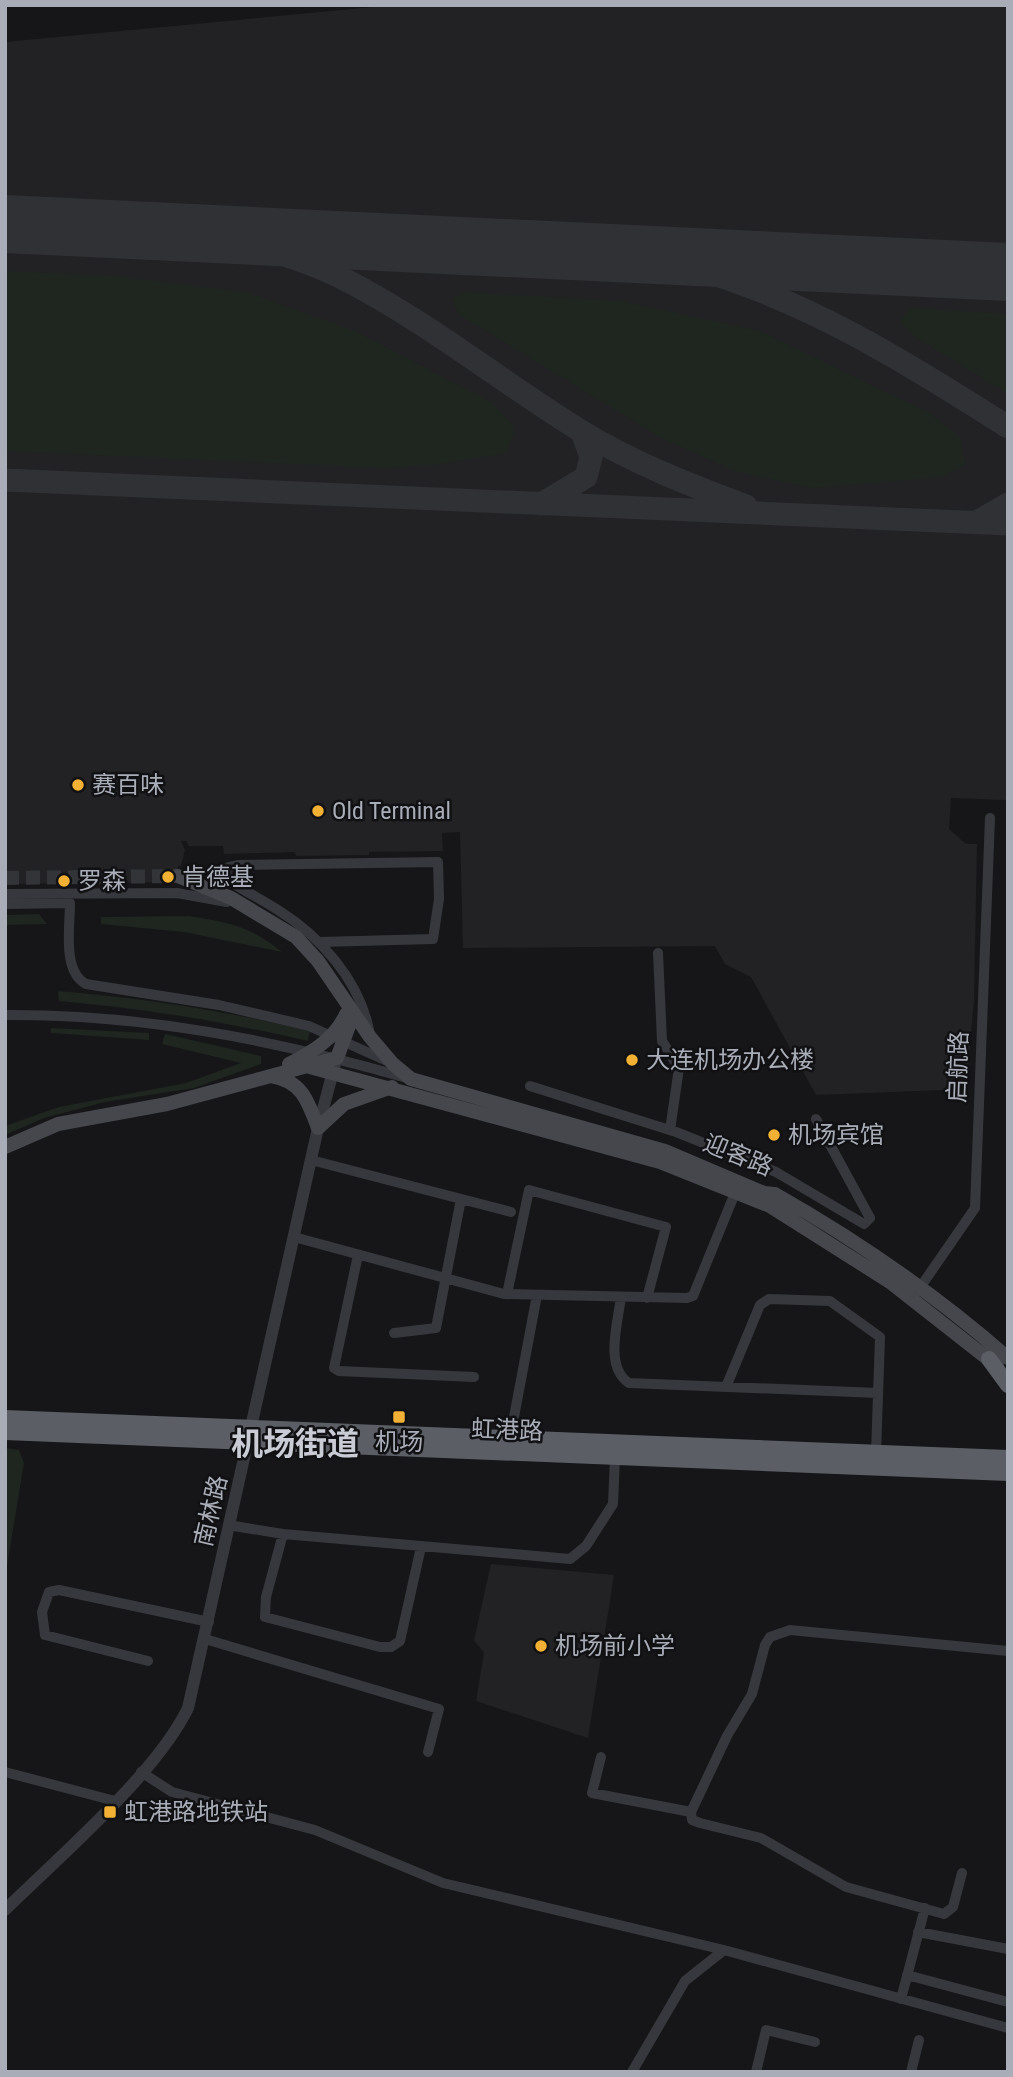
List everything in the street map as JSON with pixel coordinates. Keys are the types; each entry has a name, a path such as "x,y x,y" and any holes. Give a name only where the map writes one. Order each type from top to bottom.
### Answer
{"highway":[{"path":"989,1359 1008,1385"},
{"name":"虹港路","path":"5,1418 615,1457 1008,1473"},
{"name":"虹港路","path":"5,1432 510,1438 1008,1458"}],"main road":[{"path":"178,876 207,886 255,911 296,937 323,967 370,1037 393,1064 411,1079"},
{"path":"308,1059 335,1064 338,1037 351,1011"},
{"path":"5,1147 58,1124 167,1104 266,1076 308,1059 338,1037"},
{"name":"迎客路","path":"335,1064 392,1087 667,1165 769,1206 916,1293 1008,1376"},
{"path":"266,1076 293,1082 302,1090 318,1128 344,1104 392,1087"},
{"name":"迎客路","path":"411,1079 665,1151 764,1193 775,1194 815,1217 1008,1358"}],"street":[{"name":"启航路","path":"916,1293 975,1208 990,818"},
{"path":"320,942 433,939 438,911 438,862 239,865 228,870 231,882 279,910 320,942 360,1000 370,1037"},
{"path":"5,894 188,893 255,911"},
{"path":"5,904 70,903 71,961 75,976 86,984 219,1005 338,1037 393,1064"},
{"path":"658,953 662,1041 679,1068 670,1130"},
{"path":"5,1015 57,1014 153,1022 208,1030 308,1059"},
{"path":"335,1064 411,1079"},
{"name":"南林路","path":"5,1910 115,1801 184,1717 209,1622 228,1525 335,1064"},
{"path":"530,1086 670,1130 776,1172 864,1224 870,1218 816,1119"},
{"path":"311,1160 511,1212"},
{"path":"764,1193 776,1172"},
{"path":"507,1294 529,1190 666,1227 647,1298"},
{"path":"294,1237 447,1281 507,1294 647,1298 693,1296 735,1193"},
{"path":"394,1333 436,1328 461,1199"},
{"path":"358,1255 334,1368 339,1371 474,1377"},
{"path":"510,1438 537,1295"},
{"path":"621,1297 615,1356 621,1378 629,1383 878,1393"},
{"path":"726,1387 760,1305 769,1298 830,1301 880,1337 876,1453"},
{"path":"228,1525 284,1534 570,1559 586,1546 613,1504 615,1457"},
{"path":"284,1534 266,1597 265,1617 380,1647 391,1647 400,1641 421,1547"},
{"path":"148,1661 45,1635 42,1612 49,1592 59,1590 209,1622"},
{"path":"961,1873 953,1907 944,1914 846,1886 761,1838 692,1820 691,1812 727,1736 752,1694 765,1645 779,1632 790,1630 1008,1651"},
{"path":"205,1639 439,1709 428,1752"},
{"path":"601,1757 592,1793 691,1812"},
{"path":"5,1772 115,1801"},
{"path":"141,1772 172,1792 315,1830 443,1883 724,1950 1008,2028"},
{"path":"901,1999 925,1908"},
{"path":"918,1932 1008,1949"},
{"path":"632,2072 685,1981 724,1950"},
{"path":"908,1975 1008,2002"},
{"path":"756,2072 766,2030 815,2042"},
{"path":"911,2072 919,2040"}],"shaded area":[{"path":"394,5 1008,5 1008,804 1005,800 951,798 949,829 966,844 977,844 974,1000 966,1089 816,1095 751,977 725,964 715,946 463,948 460,832 442,833 443,851 369,852 369,855 296,856 295,852 224,854 223,846 189,846 186,841 181,841 185,850 181,866 178,866 178,882 5,884 5,42"},
{"path":"5,271 113,276 246,292 355,331 491,402 515,427 507,453 434,465 382,468 5,451"},
{"path":"463,292 620,301 760,331 931,414 960,437 966,464 942,477 812,488 735,471 663,439 458,314 452,299"},
{"path":"910,308 1008,314 1008,394 914,336 900,321"},
{"path":"39,914 47,924 5,925 5,915"},
{"path":"188,916 238,926 282,952 184,932 101,924 101,917"},
{"path":"58,991 185,1006 310,1031 308,1041 184,1016 59,1001"},
{"path":"51,1028 149,1033 149,1040 51,1033"},
{"path":"165,1034 261,1056 261,1064 194,1088 105,1102 44,1118 5,1135 5,1126 59,1107 186,1083 241,1063 162,1044"},
{"path":"5,1448 19,1450 24,1463 5,1578"},
{"name":"机场前小学","path":"491,1564 614,1575 588,1738 476,1701 484,1653 474,1640"}],"taxiway":[{"path":"207,233 290,257 338,276 401,311 601,443 662,473 746,506"},
{"path":"559,249 670,263 730,279 853,334 1008,427"},
{"path":"541,504 586,477 591,457 582,432"},
{"path":"5,480 1008,524"},
{"path":"977,522 1008,504"}],"runway":[{"path":"5,224 1008,272"}],"tunnel":[{"path":"5,878 178,876"}],"place":[{"name":"赛百味","path":"78,785"},
{"name":"Old Terminal","path":"318,811"},
{"name":"肯德基","path":"168,877"},
{"name":"罗森","path":"64,881"},
{"name":"大连机场办公楼","path":"632,1060"},
{"name":"机场宾馆","path":"774,1135"},
{"name":"机场","path":"399,1417"},
{"name":"机场前小学","path":"541,1646"},
{"name":"虹港路地铁站","path":"110,1812"}],"district":[{"name":"机场街道","path":"295,1444"}]}
